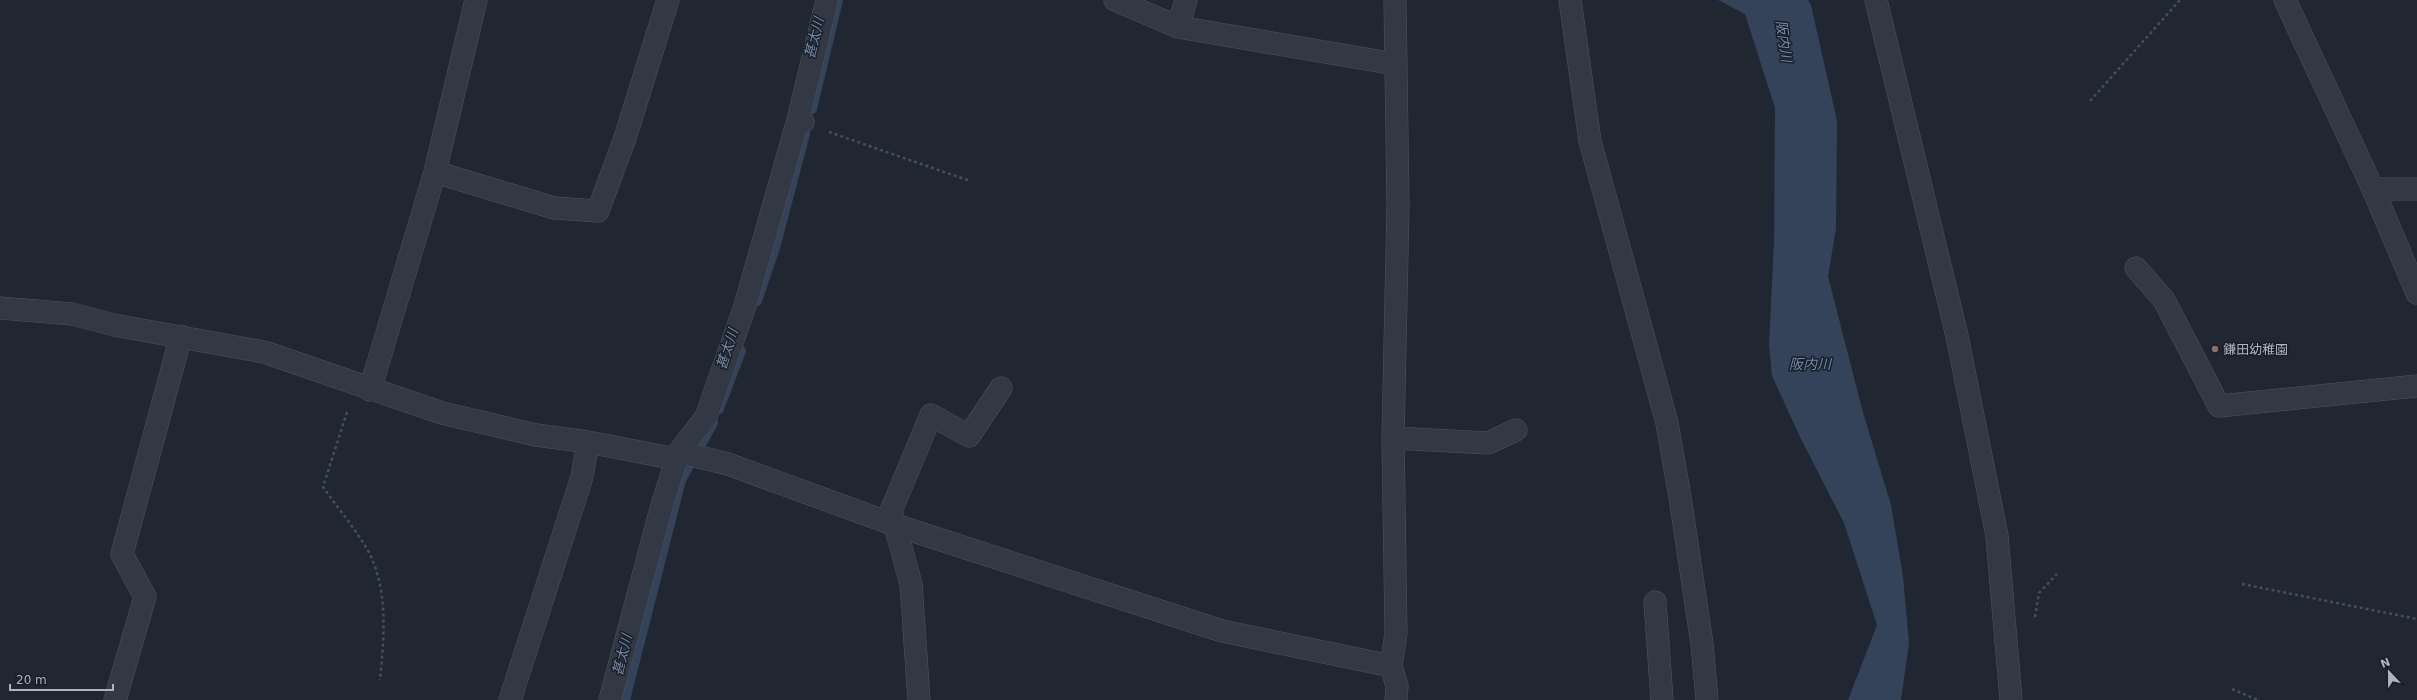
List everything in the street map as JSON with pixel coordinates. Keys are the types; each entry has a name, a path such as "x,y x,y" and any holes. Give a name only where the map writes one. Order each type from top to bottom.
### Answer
{"street":[{"path":"363,387 435,172 476,0"},
{"path":"435,172 554,208 598,211 625,138 668,0"},
{"path":"610,700 662,505 678,456 706,417 745,306 801,121 827,0"},
{"path":"1115,0 1178,27 1395,64"},
{"path":"1178,27 1186,0"},
{"path":"1395,0 1395,64 1398,85 1398,206 1393,438 1396,633 1391,666 1397,686 1396,700"},
{"path":"1570,0 1590,141 1667,423 1700,629 1706,700"},
{"path":"1876,0 1957,336 1997,536 2011,700"},
{"path":"2285,0 2372,189 2417,293"},
{"path":"2372,189 2417,189"},
{"path":"2136,268 2164,300 2219,406 2417,386"},
{"path":"0,308 72,314 114,325 264,352 442,413 536,435 678,456 710,459 895,525 1222,631 1391,666"},
{"path":"115,700 145,597 122,554 181,336"},
{"path":"919,700 911,584 891,511 932,415 969,436 1001,388"},
{"path":"1393,438 1488,443 1516,430"},
{"path":"510,700 582,477 588,442"},
{"path":"1655,602 1662,700"}],"path":[{"path":"2090,102 2180,0"},
{"path":"823,130 970,181"},
{"path":"363,387 341,428 323,486 367,549 378,575 382,598 380,680"},
{"path":"2242,584 2417,619"},
{"path":"2232,688 2258,700"}],"water":[{"name":"阪内川","path":"1718,0 1808,0 1811,5 1837,121 1836,229 1828,276 1862,409 1891,505 1903,576 1909,643 1901,700 1848,700 1877,625 1844,523 1800,437 1772,376 1769,345 1774,241 1775,108 1745,14"}],"waterway":[{"name":"甚太川","path":"812,109 838,0"},
{"name":"甚太川","path":"757,301 775,248 805,134"},
{"name":"甚太川","path":"719,409 741,351"},
{"name":"甚太川","path":"625,700 681,480 713,423"}],"place":[{"name":"鎌田幼稚園","path":"2215,349"}]}
